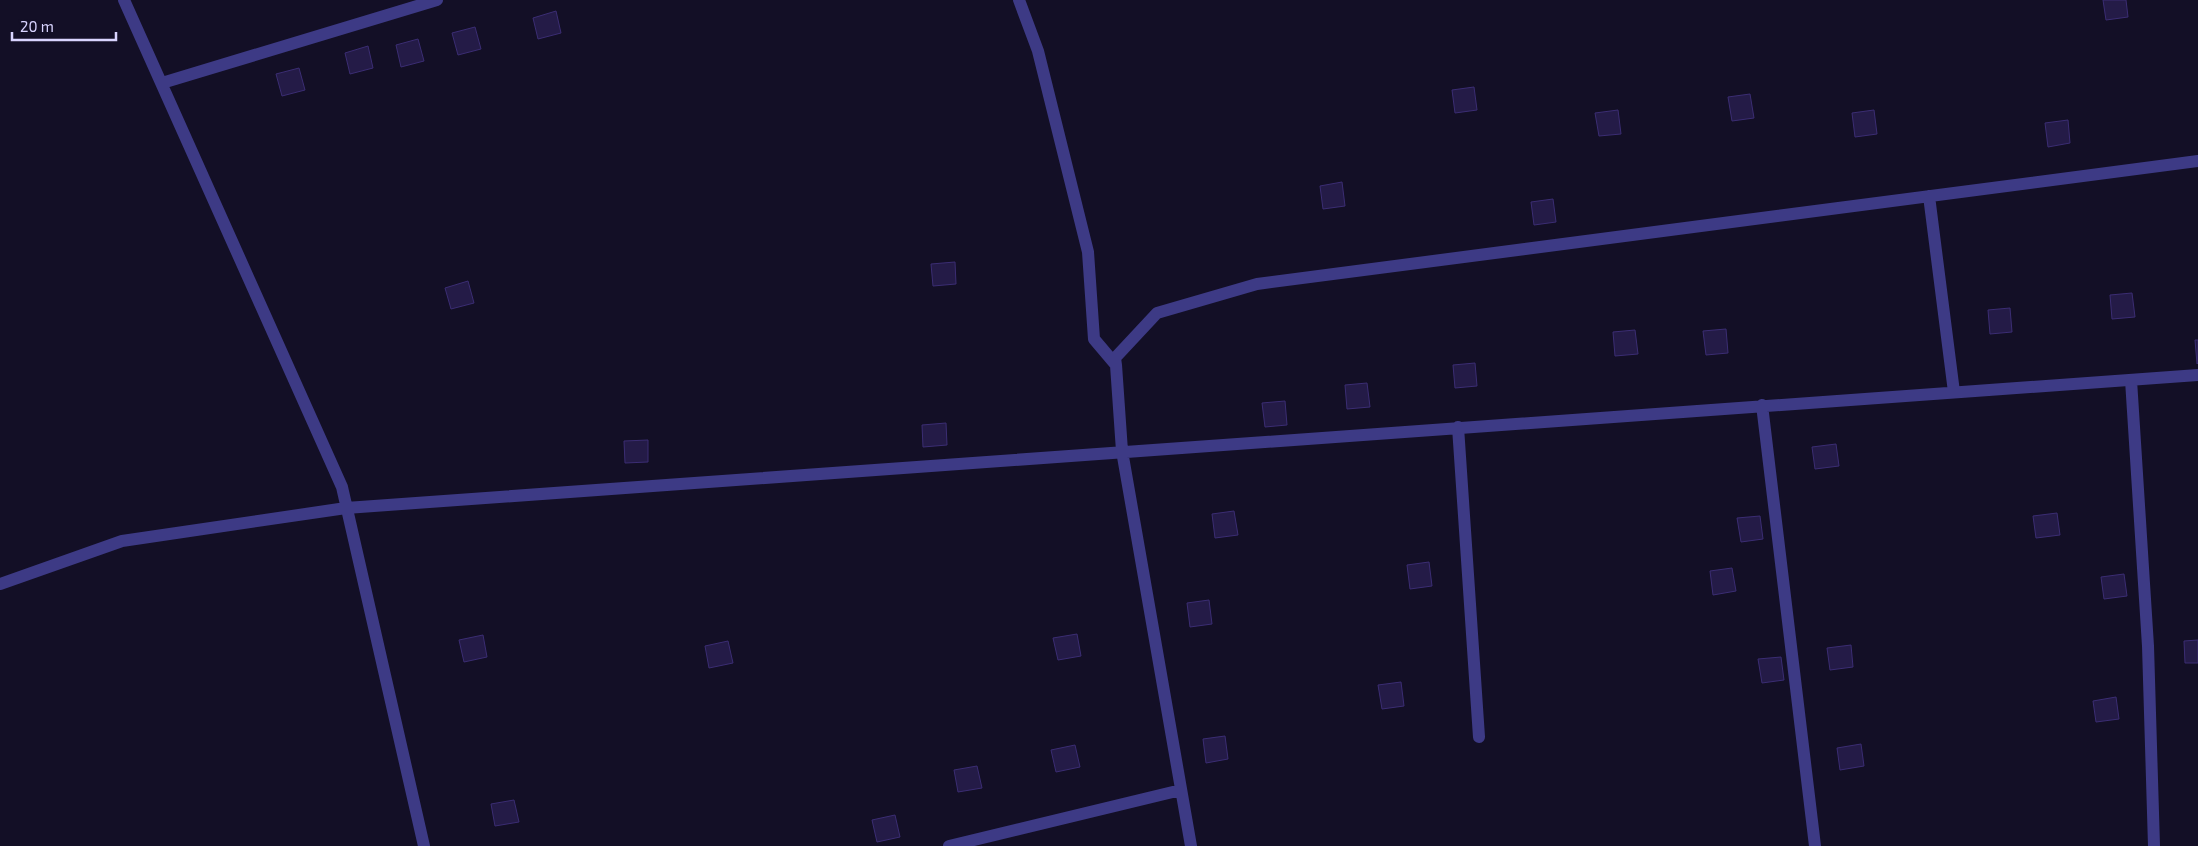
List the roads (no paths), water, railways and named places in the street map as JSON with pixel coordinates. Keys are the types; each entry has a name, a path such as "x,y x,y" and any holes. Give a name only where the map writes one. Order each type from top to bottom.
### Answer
{"lane":[{"path":"124,0 342,487 424,846"},
{"path":"162,83 437,0"},
{"path":"1019,0 1038,51 1088,252 1094,340 1116,365"},
{"path":"1191,846 1122,450 1115,358 1157,313 1257,284 2198,161"},
{"path":"1929,196 1954,392"},
{"path":"0,584 122,541 346,508 1122,450 2198,375"},
{"path":"2131,380 2148,646 2154,846"},
{"path":"1762,406 1816,846"},
{"path":"1458,427 1479,737"},
{"path":"949,846 1181,790"}]}
